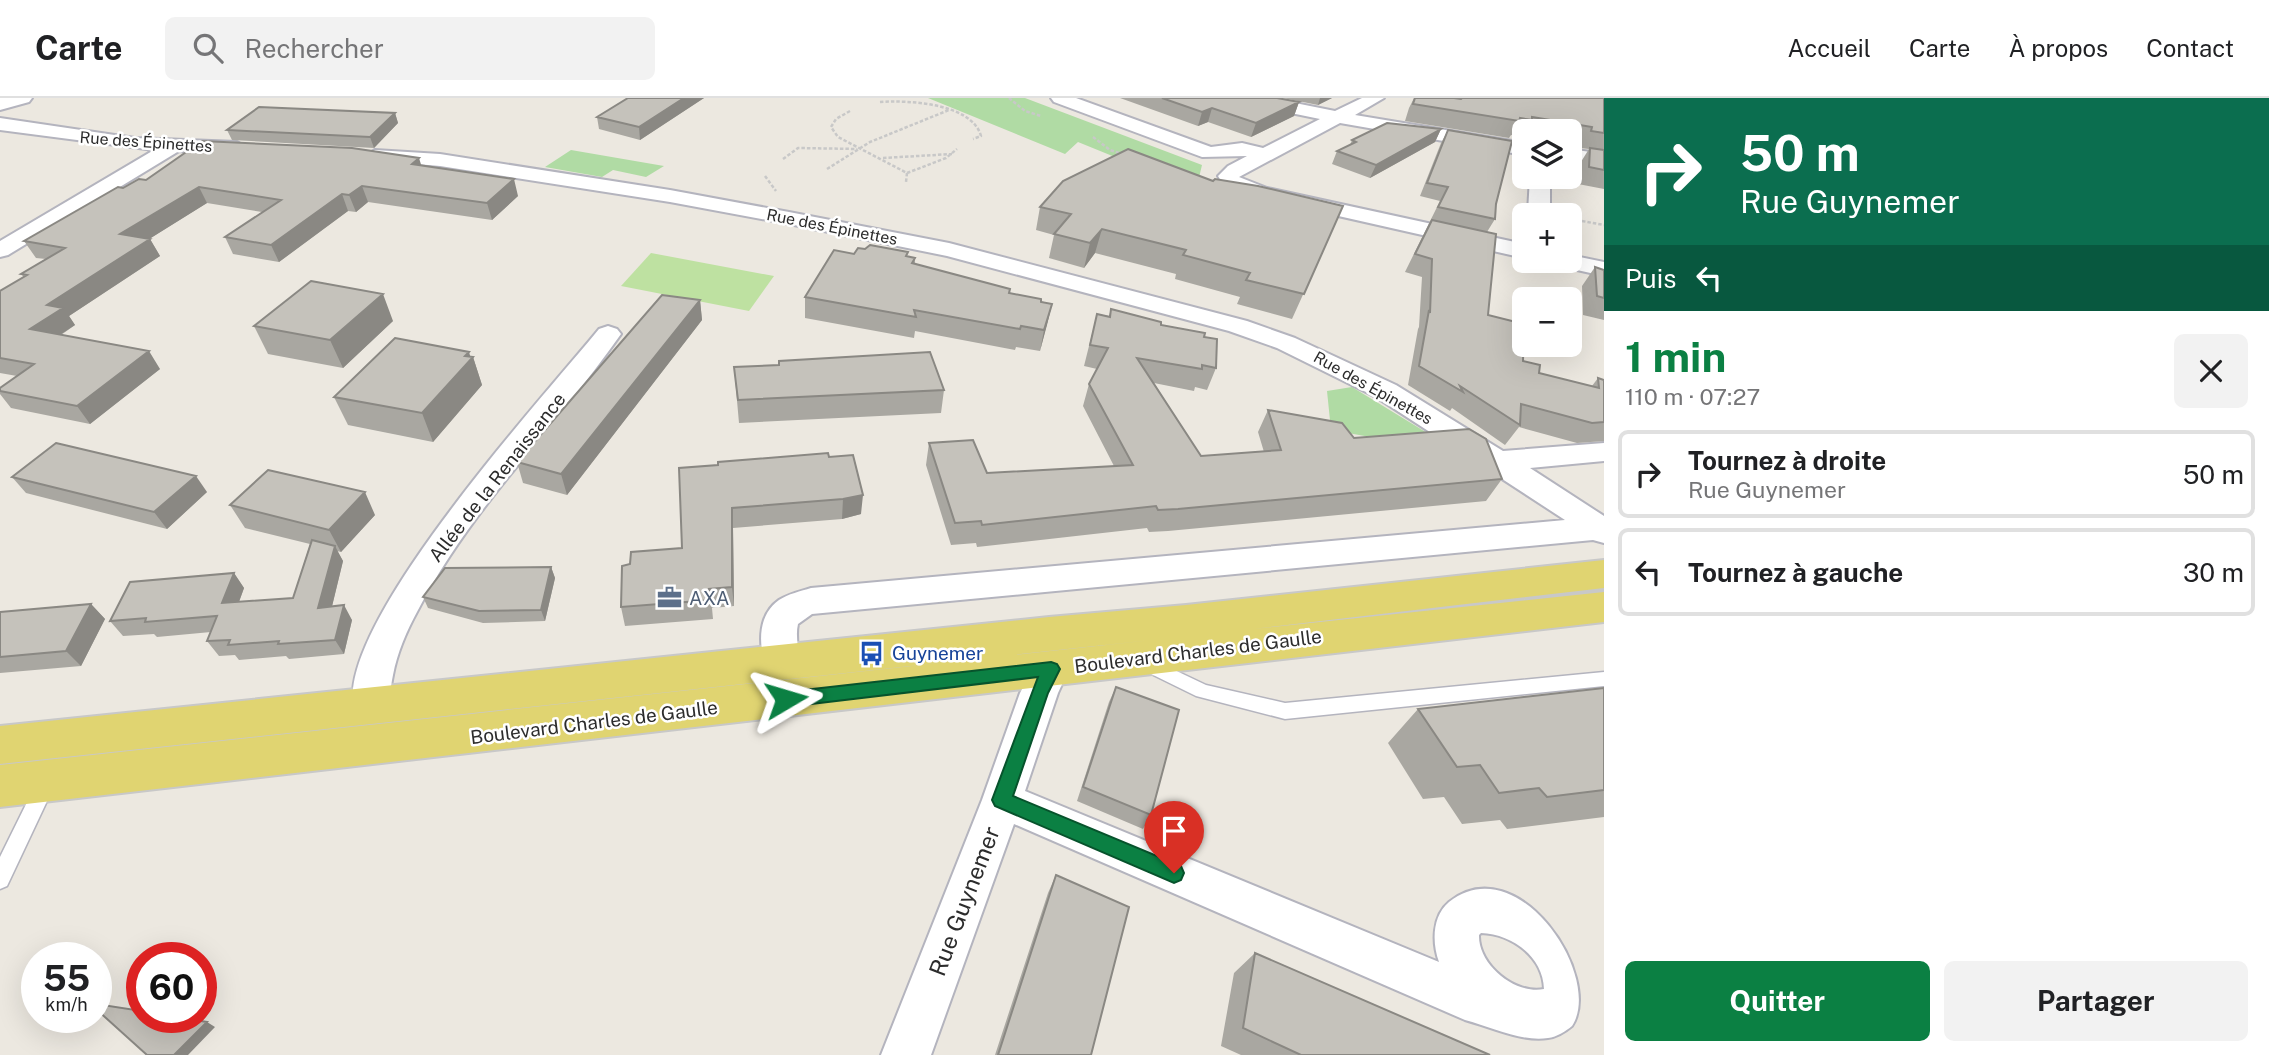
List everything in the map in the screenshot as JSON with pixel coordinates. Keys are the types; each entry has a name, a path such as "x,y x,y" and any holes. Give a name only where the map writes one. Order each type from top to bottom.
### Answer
{"main road":[{"path":"0,104 22,98"},
{"name":"Boulevard Charles de Gaulle","path":"0,745 1186,621 1604,574"},
{"name":"Boulevard Charles de Gaulle","path":"0,786 444,739 1135,658 1604,607"}],"street":[{"path":"1060,98 1209,153 1242,149 1265,155"},
{"path":"1080,106 1098,98"},
{"path":"1244,98 1512,147"},
{"path":"1375,98 1235,170 1228,176 1231,182 1241,188 1512,248"},
{"name":"Rue des Épinettes","path":"0,124 79,137 175,146 257,149"},
{"path":"0,250 175,146"},
{"name":"Rue des Épinettes","path":"351,154 440,160 670,196 789,218 949,250 1193,313 1286,342 1386,391 1603,530"},
{"path":"1582,157 1604,160"},
{"path":"1582,264 1604,269"},
{"name":"Allée de la Renaissance","path":"370,705 371,679 405,600 461,517 608,334"},
{"path":"1499,461 1604,452"},
{"path":"782,662 777,641 779,623 787,612 811,601 1603,530"},
{"name":"Rue Guynemer","path":"906,1055 1002,800 1039,693 1051,669"},
{"path":"1002,800 1444,988 1483,1003 1506,1006"}],"lane":[{"path":"1135,658 1202,691 1285,711 1604,679"},
{"path":"0,880 48,781"}],"path":[{"path":"880,102 909,100 949,110 964,117 980,131 981,136 974,139"},
{"path":"827,169 858,149 949,110"},
{"path":"850,111 836,119 831,127 838,137 908,173"},
{"path":"783,159 798,148 858,149"},
{"path":"908,173 952,154 957,149"},
{"path":"880,158 952,154"},
{"path":"906,182 908,173"},
{"path":"1582,220 1604,225"}],"green space":[{"path":"928,98 1025,98 1202,165 1196,190 1078,142 1065,154"},
{"path":"571,150 664,166 646,177 613,170 602,177 545,167"},
{"path":"651,253 774,276 749,311 621,286"},
{"path":"1352,387 1460,453 1331,430 1327,391"}],"building":[{"path":"628,98 684,98 639,127 597,117"},
{"path":"1162,98 1277,98 1299,102 1256,123 1212,108 1202,112"},
{"path":"1415,98 1604,98 1604,133 1591,131 1592,127 1582,125 1582,119 1532,117 1512,120 1413,104"},
{"path":"259,107 395,113 370,137 227,130"},
{"path":"1387,123 1441,129 1376,165 1337,151 1356,142 1352,140"},
{"path":"1448,130 1512,141 1496,204 1495,219 1438,207 1448,187 1427,183"},
{"path":"202,141 352,148 419,158 412,164 514,179 487,203 362,186 349,195 342,194 271,245 225,237 281,200 199,187 120,234 150,239 47,305 63,308 30,329 149,351 77,406 0,391 0,388 34,364 0,358 0,291 27,275 21,274 65,248 24,241 118,187 123,188 139,179 146,180"},
{"path":"1590,148 1604,150 1604,170 1589,167"},
{"path":"1128,149 1213,181 1215,179 1258,186 1343,206 1304,294 1246,280 1250,273 1183,255 1186,250 1102,229 1090,243 1054,234 1071,214 1040,207 1063,181"},
{"path":"1432,220 1496,234 1488,315 1512,321 1512,357 1523,357 1523,361 1540,365 1539,373 1599,388 1598,378 1604,380 1604,422 1592,423 1521,404 1520,425 1460,386 1463,392 1419,366 1429,310 1430,313 1432,259 1415,254"},
{"path":"870,245 908,252 906,256 915,258 912,263 1010,289 1009,293 1041,299 1041,302 1052,304 1044,330 1021,326 1020,329 914,310 916,317 805,297 834,250 854,254 858,248 865,249"},
{"path":"1595,267 1604,270 1604,298 1597,296"},
{"path":"311,281 383,294 330,340 254,326"},
{"path":"662,295 700,300 561,474 517,462"},
{"path":"1111,309 1161,322 1161,325 1205,333 1204,337 1217,339 1216,368 1202,365 1202,369 1137,358 1201,456 1281,450 1268,410 1342,423 1354,438 1469,429 1486,439 1502,479 1178,509 1158,510 1156,506 982,525 981,521 955,523 929,443 973,440 987,473 1133,465 1089,384 1108,348 1090,345 1097,314 1110,317"},
{"path":"395,338 469,352 465,356 473,357 422,413 334,397"},
{"path":"930,352 944,390 738,400 734,367 779,365 779,361"},
{"path":"56,443 196,476 154,512 12,477"},
{"path":"828,453 829,457 853,455 863,495 732,508 732,587 709,589 711,600 621,607 622,566 630,564 631,552 682,548 679,468"},
{"path":"268,470 365,492 329,530 230,505"},
{"path":"312,540 335,546 318,608 344,605 335,640 228,645 230,640 207,641 217,616 145,622 146,618 110,621 130,582 234,573 222,603 293,598"},
{"path":"551,567 541,610 479,611 423,597 445,568"},
{"path":"91,604 66,651 0,657 0,612"},
{"path":"1116,687 1179,710 1151,815 1083,787"},
{"path":"1604,688 1604,790 1547,797 1539,788 1499,793 1480,765 1457,767 1418,709"},
{"path":"1056,875 1129,907 1091,1055 998,1055"},
{"path":"1255,953 1490,1055 1301,1055 1243,1028"},
{"path":"112,1006 126,1009 126,1033 196,1033 174,1055 147,1055 112,1023"}],"place":[{"name":"AXA","path":"669,598"},
{"name":"Guynemer","path":"872,653"}],"route":[{"path":"786,699 1051,669 1039,693 1002,800 1174,873"}]}
